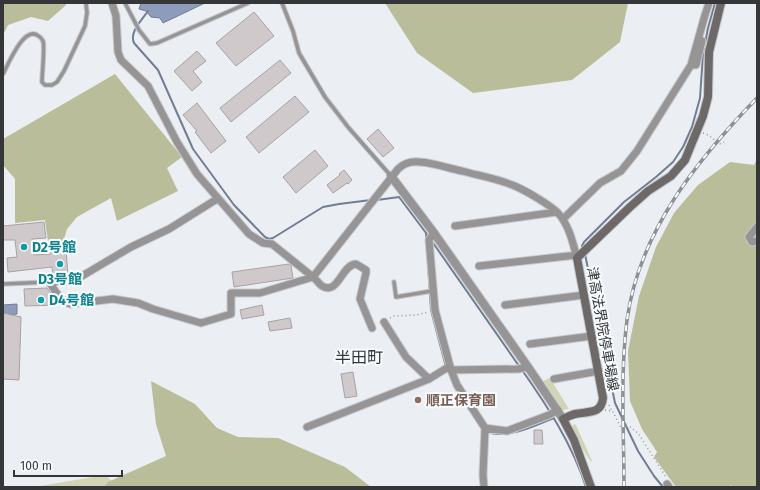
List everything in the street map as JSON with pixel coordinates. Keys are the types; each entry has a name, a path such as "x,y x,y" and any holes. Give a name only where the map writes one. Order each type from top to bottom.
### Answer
{"main road":[{"name":"津高法界院停車場線","path":"563,419 576,414 595,411 601,406 603,398 578,256 630,206 648,191 671,176 685,160 703,116 708,97 704,51 721,3"},
{"path":"563,419 574,440 591,487"}],"street":[{"path":"112,3 116,16 118,52 121,60 148,86 177,142 197,174 217,199 249,234 263,242 272,244 322,286 329,288 334,286 351,264 356,264 366,270 366,277 360,299 372,328"},
{"path":"562,219 600,183 620,170 637,151 691,65 703,21 710,3"},
{"path":"691,65 696,65 704,51 703,21"},
{"path":"217,199 169,229 131,247 77,279 50,282 61,299 65,303 70,304 108,300 138,303 201,323 231,314 231,293 260,293 313,277 392,176 402,165 412,162 430,163 500,180 533,196 557,212 568,229 578,256 480,266"},
{"path":"392,176 431,236 553,413 563,419"},
{"path":"455,226 557,212"},
{"path":"757,227 750,237 752,242 757,241"},
{"path":"431,236 430,291 448,368 485,430 483,475 484,487"},
{"path":"504,305 584,295"},
{"path":"384,322 406,357 429,379"},
{"path":"530,344 592,336"},
{"path":"307,427 429,379 448,368 523,368"},
{"path":"554,379 599,371"},
{"path":"485,430 507,431 553,413"}],"lane":[{"path":"3,74 16,48 27,36 34,34 38,35 43,41 42,82 45,85 52,85 57,82 64,71 85,26 87,13 86,3"},
{"path":"125,3 139,30 150,44 157,43 248,3"},
{"path":"282,3 300,53 325,97 348,127 392,176"},
{"path":"3,284 50,282"},
{"path":"394,282 396,297 430,291"}],"path":[{"path":"697,131 710,136 719,144 724,142"},
{"path":"384,322 394,316 416,315 430,312"},
{"path":"598,409 612,410 621,428 629,426 638,433 666,477 668,486"}],"green space":[{"path":"3,3 66,3 66,5 48,21 31,17 8,25 3,35"},
{"path":"385,3 628,3 620,42 572,80 473,93 417,53"},
{"path":"115,74 182,157 167,168 178,191 117,221 111,198 77,217 67,229 62,246 49,248 45,220 15,223 15,179 3,165 3,139"},
{"path":"757,159 757,487 732,487 731,485 729,487 676,487 654,457 657,452 642,429 630,401 628,351 639,296 656,247 674,213 698,185 730,162 754,165"},
{"path":"550,378 569,409 562,410 543,381"},
{"path":"151,381 195,404 217,428 238,437 278,438 345,467 371,487 104,487 108,482 166,456 156,424"},
{"path":"574,424 576,425 592,461 591,462 582,448 572,427"},
{"path":"105,475 119,487 34,487"}],"water":[{"path":"141,3 205,3 163,23 160,18 151,17 146,11 139,9"},
{"path":"17,304 17,314 3,315 3,305"}],"building":[{"path":"254,12 274,36 236,66 216,43"},
{"path":"197,51 206,61 193,71 202,82 192,91 174,71"},
{"path":"280,60 291,73 231,122 220,108"},
{"path":"295,96 309,112 259,153 246,137"},
{"path":"197,103 226,141 211,153 195,132 197,131 183,115"},
{"path":"378,129 394,148 383,157 367,139"},
{"path":"315,150 328,166 296,193 283,177"},
{"path":"344,170 352,180 333,193 327,185"},
{"name":"D2号館","path":"44,222 46,238 32,239 34,255 51,254 51,250 66,249 68,276 53,277 52,267 8,272 7,258 17,257 15,240 3,240 3,226"},
{"path":"289,264 291,265 293,278 234,287 232,272"},
{"name":"D4号館","path":"47,288 57,301 57,305 25,306 24,289"},
{"path":"262,305 264,315 242,319 240,310"},
{"path":"3,313 21,317 19,380 3,379"},
{"path":"290,318 292,328 270,331 268,322"},
{"path":"353,372 357,396 345,398 341,374"},
{"path":"534,430 542,430 543,444 534,444"}],"waterway":[{"path":"583,250 582,246 584,242 624,202 673,162 683,147 692,127 700,98 703,54 715,3"},
{"path":"148,11 135,30 133,35 134,43 158,70 193,149 234,205 265,237 269,239 273,238 323,207 371,200"},
{"path":"377,200 399,197 429,237"},
{"path":"426,233 431,310 446,367"},
{"path":"431,240 519,366"},
{"path":"585,254 615,403 638,451 663,487"},
{"path":"522,370 558,426 574,456 586,487"},
{"path":"454,386 461,398"},
{"path":"487,432 495,434 512,433 554,418"}],"railway":[{"path":"624,487 623,383 625,341 627,320 634,288 644,257 658,227 674,199 693,172 713,146 757,98"}],"place":[{"name":"D2号館","path":"24,247"},
{"name":"D3号館","path":"60,264"},
{"name":"D4号館","path":"41,300"},
{"name":"順正保育園","path":"418,400"}],"district":[{"name":"半田町","path":"359,357"}]}
